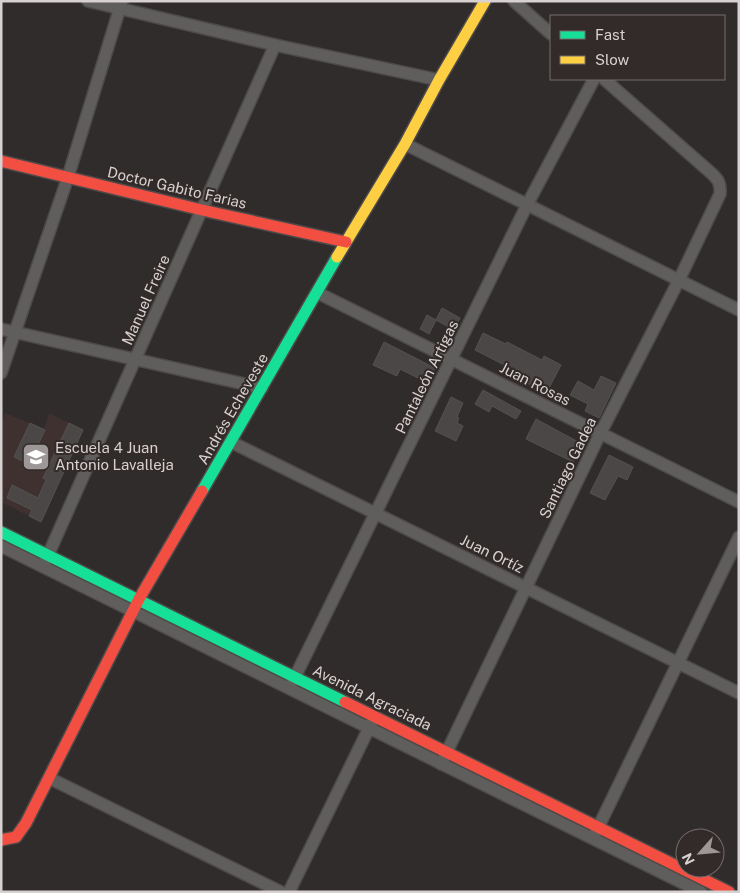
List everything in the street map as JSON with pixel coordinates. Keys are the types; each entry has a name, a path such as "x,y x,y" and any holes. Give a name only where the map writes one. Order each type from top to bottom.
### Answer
{"street":[{"path":"88,1 121,5 275,45 439,80"},
{"name":"Andrés Echeveste","path":"1,840 16,837 26,823 132,610 346,242 406,144 439,80 485,1"},
{"path":"514,1 550,33"},
{"path":"1,373 68,178 121,5"},
{"name":"Manuel Freire","path":"43,567 275,45"},
{"name":"Pantaleón Artigas","path":"289,688 376,515 527,205 593,80"},
{"name":"Santiago Gadea","path":"441,764 600,434 679,280 720,194 718,180 710,172 605,80"},
{"path":"406,144 739,310"},
{"name":"Doctor Gabito Farias","path":"1,161 202,210 346,242"},
{"name":"Juan Rosas","path":"318,293 739,502"},
{"path":"1,329 262,388"},
{"name":"Juan Ortíz","path":"231,442 739,693"},
{"name":"Avenida Agraciada","path":"1,532 447,752 702,892"},
{"path":"596,833 739,536"},
{"name":"Avenida Agraciada","path":"1,546 441,764 729,892"},
{"path":"289,892 375,716"},
{"path":"49,778 281,892"}],"shaded area":[{"name":"Escuela 4 Juan Antonio Lavalleja","path":"5,413 44,429 49,413 83,430 41,522 1,502 1,425"}],"building":[{"path":"442,308 460,318 454,330 436,320"},
{"path":"427,315 436,320 429,334 420,329"},
{"path":"483,333 506,344 507,342 542,360 544,356 561,365 547,392 509,375 512,369 475,350"},
{"path":"384,342 435,368 428,383 400,369 397,376 373,365"},
{"path":"601,376 616,383 599,418 585,411 588,404 570,395 578,381 594,390"},
{"path":"483,390 521,411 516,419 492,406 489,412 475,404"},
{"path":"451,397 463,403 457,417 459,418 457,423 463,426 456,441 435,431"},
{"path":"536,419 582,444 573,462 526,439"},
{"path":"30,423 45,430 29,464 14,457"},
{"path":"69,423 83,430 41,522 29,516 32,510 7,498 12,485 38,498 46,480 43,478"},
{"path":"609,455 633,467 627,480 618,476 605,500 590,493"}],"traffic: fast":[{"path":"202,491 337,257"},
{"path":"1,532 345,702"}],"traffic: slow":[{"path":"337,257 405,144 439,80 485,1"}],"traffic: jam":[{"path":"1,161 202,210 346,242"},
{"path":"1,840 16,837 26,823 139,599 202,491"},
{"path":"345,702 729,892"}],"place":[{"name":"Escuela 4 Juan Antonio Lavalleja","path":"36,457"}]}
